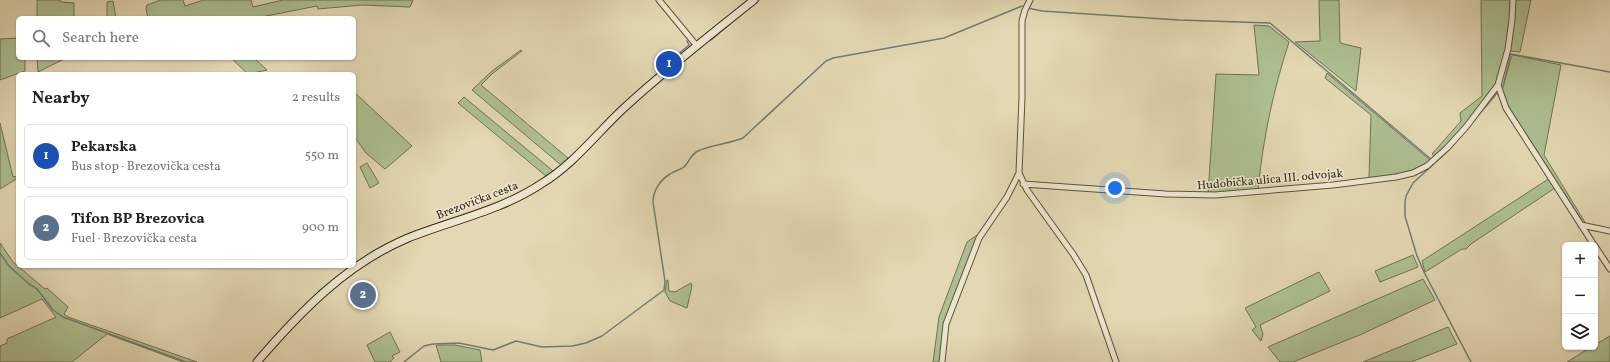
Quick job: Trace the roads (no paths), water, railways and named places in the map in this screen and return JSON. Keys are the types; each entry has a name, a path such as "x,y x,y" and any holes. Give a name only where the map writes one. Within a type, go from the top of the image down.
{"main road":[{"name":"Brezovička cesta","path":"257,362 294,320 315,300 337,281 368,260 408,239 474,216 513,200 531,191 557,174 623,109 754,0"}],"street":[{"path":"659,0 697,46"},
{"path":"1030,0 1023,14 1021,30 1022,97 1019,173 1023,184 1074,254 1083,270 1116,362"},
{"path":"1513,0 1508,49 1498,85 1506,108 1592,242"},
{"name":"Hudobička ulica III. odvojak","path":"1023,184 1166,194 1215,195 1334,185 1406,176 1423,168 1447,148 1498,85"},
{"path":"942,362 946,324 979,238 1007,197 1019,173"},
{"path":"1581,225 1610,231"},
{"path":"1598,252 1610,269"}],"waterway":[{"path":"756,3 759,0"},
{"path":"404,362 424,346 433,344 459,343 493,350 516,341 542,347 572,346 586,343 602,336 664,290 665,281 653,198 663,179 684,167 696,152 708,147 743,138 826,61 833,58 944,38 1022,6"},
{"path":"1028,8 1042,11 1179,20 1270,23 1432,160"},
{"path":"711,40 743,13"},
{"path":"661,71 671,60 689,45 687,41"},
{"path":"1503,86 1511,54 1610,72"},
{"path":"618,109 649,81"},
{"path":"1471,362 1417,256 1405,216 1405,202 1406,196 1413,183 1448,151 1498,92"},
{"path":"0,253 9,266 29,284 37,289 53,310 63,317 186,362"},
{"path":"327,285 335,279"},
{"path":"319,291 324,288"}],"place":[{"name":"Pekarska","path":"669,64"},
{"name":"Tifon BP Brezovica","path":"363,295"}]}
